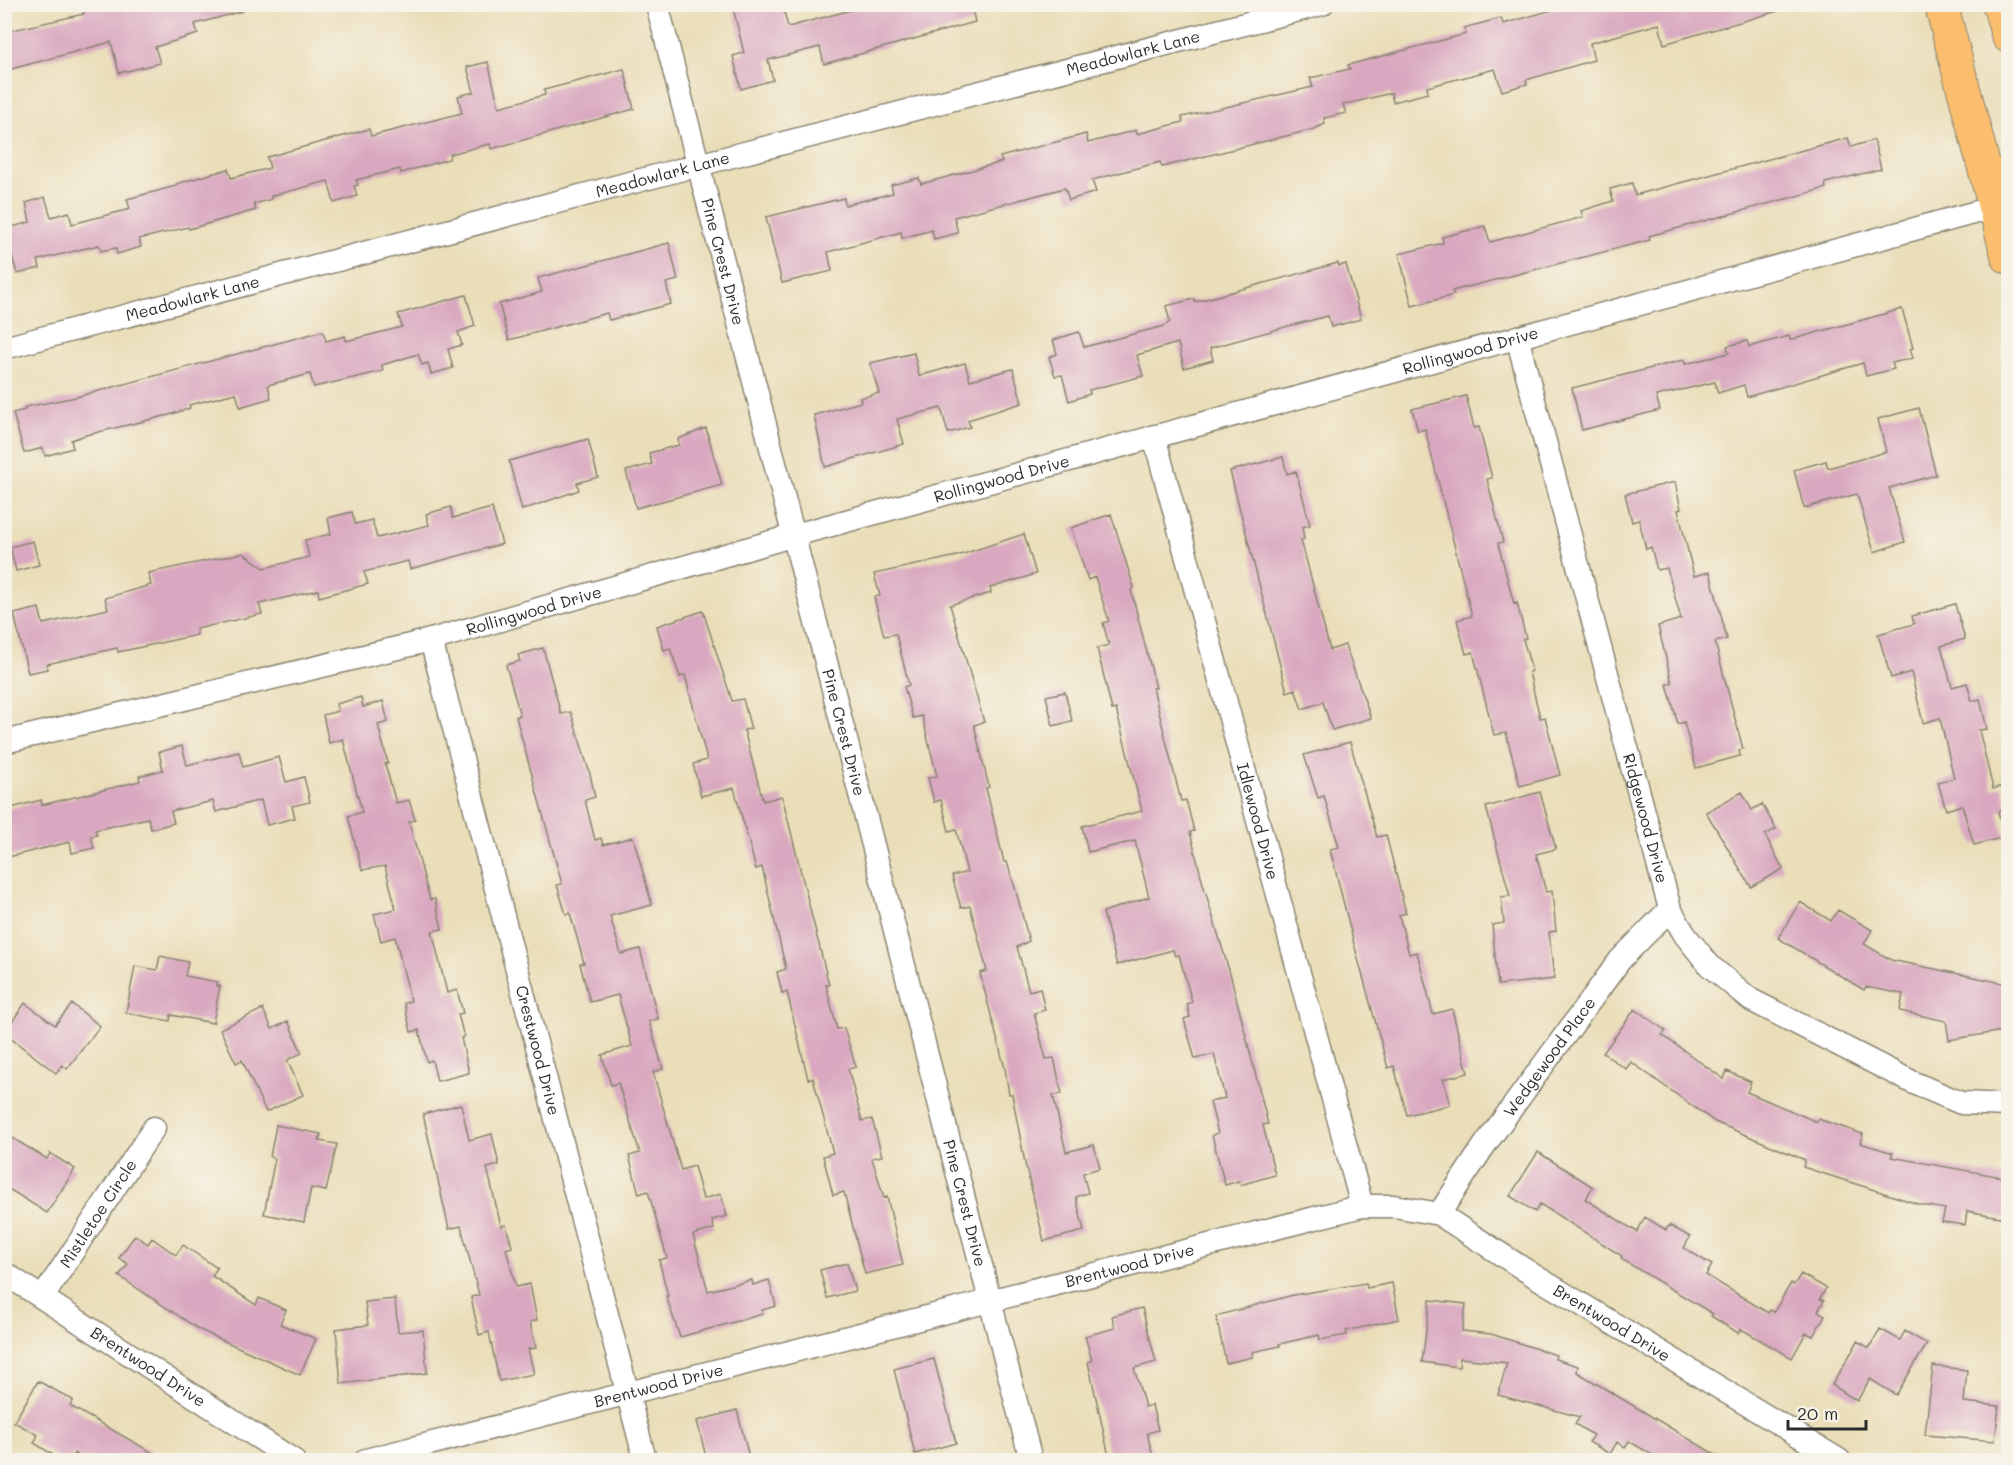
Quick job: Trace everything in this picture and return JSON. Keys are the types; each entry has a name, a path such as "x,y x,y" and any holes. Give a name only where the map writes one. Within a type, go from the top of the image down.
{"highway":[{"path":"1941,4 2008,257"},
{"path":"1999,4 2008,36"}],"street":[{"name":"Pine Crest Drive","path":"657,4 1031,1461"},
{"name":"Meadowlark Lane","path":"4,348 698,165 1322,4"},
{"name":"Rollingwood Drive","path":"4,742 431,640 1154,436 1995,207"},
{"name":"Ridgewood Drive","path":"1517,337 1670,909 1685,935 1710,966 1751,1000 1914,1083 1952,1099 1962,1103 2008,1105"},
{"name":"Idlewood Drive","path":"1154,436 1362,1206"},
{"name":"Crestwood Drive","path":"431,640 645,1461"},
{"name":"Wedgewood Place","path":"1439,1214 1484,1146 1620,960 1670,909"},
{"name":"Mistletoe Circle","path":"43,1298 154,1128"},
{"name":"Brentwood Drive","path":"366,1461 1362,1206 1394,1206 1439,1214 1533,1275 1839,1461"},
{"name":"Brentwood Drive","path":"4,1273 293,1461"}],"building":[{"path":"81,4 243,4 243,11 195,24 198,34 155,47 160,63 119,73 111,42 4,71 4,32 84,14"},
{"path":"732,4 782,4 788,27 873,4 971,4 975,22 824,64 820,47 768,60 773,80 741,89 733,56 744,53"},
{"path":"1573,4 1777,4 1778,11 1664,44 1659,24 1590,43 1594,60 1526,80 1527,84 1502,91 1495,69 1427,87 1428,93 1393,102 1391,93 1343,105 1346,113 1324,118 1325,124 1314,129 1162,167 1160,162 1092,180 1096,192 1069,200 1065,188 954,217 958,233 934,239 932,230 902,238 901,232 828,252 832,271 782,283 766,217 844,198 845,205 893,193 891,185 919,178 921,184 1002,162 1000,157 1086,134 1088,143 1136,130 1137,134 1183,122 1182,117 1313,87 1310,78 1350,69 1348,65 1466,34 1464,28 1501,18 1503,24"},
{"path":"488,62 499,107 545,95 544,90 624,69 634,109 491,149 490,144 450,154 449,159 401,173 400,169 356,180 358,185 354,186 357,196 334,203 328,181 271,196 272,199 254,204 256,210 189,229 188,227 139,239 141,247 117,254 116,248 101,251 99,245 38,260 40,268 17,274 5,229 30,222 26,203 45,197 51,217 69,212 72,224 130,209 127,199 228,169 231,178 270,168 267,157 369,129 371,136 462,113 458,96 474,92 467,67"},
{"path":"1848,138 1851,147 1874,140 1881,169 1825,183 1826,188 1649,236 1650,240 1452,291 1454,295 1412,306 1399,254 1443,243 1442,237 1485,226 1490,242 1583,217 1581,211 1613,201 1610,189 1632,183 1635,195"},
{"path":"669,243 678,280 666,283 671,304 609,320 607,313 509,340 499,304 542,292 538,278"},
{"path":"1338,263 1339,266 1346,264 1361,319 1331,327 1328,316 1285,327 1210,348 1213,360 1184,368 1178,343 1137,355 1143,376 1089,390 1090,394 1069,401 1062,375 1055,376 1049,357 1057,354 1053,340 1079,332 1084,347 1164,326 1170,322 1166,306 1194,299 1195,302"},
{"path":"466,295 475,326 458,332 462,345 448,349 453,368 431,374 428,363 422,365 418,354 382,365 383,371 314,387 310,374 268,385 271,398 240,407 236,393 189,405 190,408 169,415 86,435 71,440 73,448 45,456 43,448 24,453 13,413 25,410 25,407 76,397 323,331 326,341 345,336 346,341 402,327 398,314"},
{"path":"1902,309 1913,348 1910,349 1913,358 1892,363 1894,369 1866,376 1863,363 1747,397 1744,385 1718,393 1715,382 1656,396 1660,410 1582,430 1572,388 1684,360 1685,364 1729,353 1727,346 1747,341 1749,347 1789,336 1790,340"},
{"path":"914,353 919,376 965,363 970,380 1013,369 1022,403 968,420 970,427 948,433 941,408 897,419 904,444 825,467 814,415 861,402 860,398 879,393 870,363"},
{"path":"1466,396 1474,428 1479,427 1492,478 1487,479 1503,542 1498,543 1514,604 1517,603 1526,638 1523,639 1532,671 1529,672 1540,718 1545,717 1560,775 1520,786 1506,733 1494,735 1473,652 1466,654 1457,620 1472,616 1425,429 1418,431 1412,409"},
{"path":"1919,408 1936,475 1889,488 1905,542 1874,552 1857,494 1804,508 1794,470 1826,461 1828,468 1886,452 1878,419"},
{"path":"706,428 722,485 636,508 626,471 652,464 649,453 679,445 678,439"},
{"path":"588,439 598,477 577,483 579,490 522,510 509,461"},
{"path":"1283,457 1287,474 1296,471 1310,525 1302,527 1304,539 1301,540 1330,650 1345,645 1371,718 1332,730 1323,702 1302,709 1295,689 1287,692 1230,471"},
{"path":"1675,482 1681,509 1678,510 1694,576 1710,572 1727,639 1715,642 1743,749 1739,750 1740,756 1696,768 1684,722 1678,724 1667,684 1672,683 1658,626 1681,619 1667,568 1657,570 1651,547 1646,549 1639,520 1632,522 1625,494"},
{"path":"451,507 453,518 492,508 502,544 410,569 408,561 364,572 368,584 319,597 318,590 259,604 262,614 196,629 197,635 118,652 117,648 47,664 48,669 28,673 14,614 39,608 43,624 108,609 105,598 151,585 148,573 243,553 264,568 309,557 305,540 331,534 328,518 352,512 355,524 372,520 377,538 429,525 426,514"},
{"path":"1111,514 1134,588 1131,590 1181,801 1186,800 1194,831 1190,832 1203,884 1231,977 1268,1124 1263,1125 1275,1175 1240,1185 1239,1181 1225,1185 1212,1135 1218,1133 1210,1102 1225,1098 1214,1054 1195,1059 1184,1019 1190,1017 1187,1004 1192,1002 1179,955 1175,956 1173,950 1117,965 1103,912 1149,897 1135,841 1088,852 1082,826 1142,811 1116,709 1112,710 1097,648 1109,645 1103,623 1109,621 1095,577 1088,580 1071,528"},
{"path":"1024,534 1036,574 990,588 991,593 950,605 984,722 974,725 989,787 986,788 1004,862 1007,862 1029,941 1017,947 1029,991 1040,988 1045,1010 1034,1013 1046,1059 1054,1058 1062,1094 1053,1095 1066,1152 1094,1145 1100,1168 1083,1173 1088,1193 1076,1197 1084,1231 1044,1241 1025,1163 1012,1094 1009,1094 1005,1069 980,973 987,971 970,906 961,908 952,876 967,872 956,829 949,831 941,800 934,802 928,778 937,776 922,716 913,718 904,687 909,685 896,634 884,636 874,597 880,596 874,574 957,556"},
{"path":"33,541 39,565 16,571 10,547"},
{"path":"1955,604 1965,639 1941,646 1952,687 1967,683 1972,701 1980,699 1987,729 1979,730 1993,789 2002,786 2008,808 1998,812 2005,837 1974,845 1962,805 1946,810 1938,782 1954,778 1940,718 1923,723 1911,672 1891,678 1878,634 1914,624 1912,616"},
{"path":"703,611 732,701 743,699 751,729 744,730 763,801 782,796 829,985 826,985 837,1029 844,1028 856,1067 848,1069 862,1121 872,1119 882,1156 872,1158 884,1198 887,1197 903,1265 865,1274 844,1192 833,1195 823,1156 833,1153 813,1078 808,1079 787,992 782,993 777,972 786,969 762,867 756,869 734,788 701,796 693,764 707,760 685,675 680,677 670,648 664,650 657,626"},
{"path":"543,648 561,714 571,712 590,774 595,797 585,800 595,840 601,838 603,845 633,837 652,905 610,916 621,954 640,949 658,1019 649,1021 663,1069 653,1072 681,1170 694,1166 703,1199 721,1194 727,1216 712,1220 714,1229 693,1235 708,1291 752,1280 753,1285 769,1280 776,1306 762,1310 763,1314 680,1337 666,1296 668,1296 659,1260 667,1258 648,1191 639,1194 629,1156 640,1153 618,1083 611,1085 602,1055 632,1046 618,995 590,1002 580,964 584,963 570,913 566,914 557,885 562,884 516,717 520,715 506,665 520,661 518,655"},
{"path":"1065,692 1072,721 1053,726 1046,696"},
{"path":"361,697 363,707 383,701 388,722 378,725 388,763 385,764 396,803 409,800 415,820 409,822 430,900 435,899 442,929 432,931 447,993 457,990 463,1013 458,1014 469,1073 437,1081 432,1060 427,1062 419,1030 411,1032 404,1003 411,1001 395,937 381,941 374,914 396,909 385,866 362,870 348,816 362,812 343,739 329,743 323,715 338,711 336,704"},
{"path":"1350,742 1377,837 1386,835 1406,913 1399,915 1409,954 1417,952 1433,1014 1452,1009 1468,1073 1443,1079 1450,1105 1407,1115 1394,1066 1388,1068 1354,944 1330,849 1339,847 1324,796 1318,798 1304,755"},
{"path":"182,746 187,765 239,752 243,767 279,757 286,782 304,777 310,802 292,806 295,818 267,825 261,800 216,812 213,801 171,811 174,823 151,829 148,818 95,830 97,835 91,836 94,848 72,853 70,842 4,858 4,810 41,800 42,805 140,781 139,776 163,770 159,752"},
{"path":"1540,792 1556,849 1536,854 1546,892 1552,891 1556,931 1549,932 1554,979 1498,985 1492,925 1504,923 1501,897 1510,896 1486,807"},
{"path":"1742,792 1752,810 1762,804 1776,829 1765,835 1783,869 1751,887 1706,812"},
{"path":"1800,902 1831,921 1838,910 1872,930 1864,944 1891,960 2008,984 2008,1030 1949,1040 1946,1021 1900,1011 1903,994 1866,987 1864,990 1778,938"},
{"path":"160,956 188,962 185,976 218,982 217,986 220,986 213,1023 171,1015 170,1021 126,1013 135,966 157,970"},
{"path":"25,1003 55,1025 72,1004 100,1026 67,1069 62,1065 56,1073 4,1033"},
{"path":"263,1009 272,1029 288,1021 302,1053 287,1060 303,1095 266,1112 242,1060 236,1063 220,1029"},
{"path":"1635,1009 1666,1031 1662,1035 1724,1079 1727,1071 1751,1082 1747,1092 1817,1122 1818,1119 1863,1134 1860,1143 1893,1153 1891,1157 2008,1178 2006,1218 1967,1211 1965,1225 1942,1222 1945,1209 1918,1204 1803,1167 1805,1160 1715,1122 1631,1062 1626,1069 1603,1053"},
{"path":"461,1104 469,1140 492,1134 499,1165 487,1168 501,1226 506,1225 512,1247 506,1249 516,1287 530,1284 537,1320 530,1322 536,1348 528,1349 534,1374 499,1381 489,1332 479,1335 471,1297 479,1295 461,1226 449,1229 423,1114"},
{"path":"276,1125 321,1134 319,1141 337,1144 326,1191 311,1188 304,1222 264,1214 275,1158 270,1157"},
{"path":"4,1133 47,1159 50,1153 75,1169 47,1213 4,1186"},
{"path":"1538,1152 1593,1187 1585,1199 1637,1232 1645,1217 1666,1230 1669,1225 1690,1237 1684,1248 1712,1265 1706,1275 1768,1313 1770,1310 1774,1312 1791,1283 1794,1285 1801,1274 1826,1288 1820,1299 1824,1301 1818,1311 1825,1315 1813,1336 1806,1333 1792,1358 1741,1329 1738,1333 1711,1316 1713,1314 1621,1259 1622,1256 1540,1204 1535,1212 1510,1196"},
{"path":"135,1235 148,1244 152,1238 176,1255 183,1245 217,1268 212,1276 256,1305 259,1298 286,1310 280,1324 316,1339 300,1375 200,1330 119,1276 128,1264 119,1258"},
{"path":"847,1263 855,1291 827,1298 820,1270"},
{"path":"1366,1283 1367,1288 1392,1283 1399,1319 1346,1331 1347,1335 1320,1340 1319,1335 1279,1344 1280,1346 1252,1352 1253,1357 1226,1363 1216,1316 1293,1295"},
{"path":"395,1299 398,1332 423,1330 427,1373 341,1384 336,1329 368,1325 365,1302"},
{"path":"1430,1300 1466,1304 1462,1331 1491,1334 1556,1355 1555,1359 1578,1366 1577,1372 1726,1461 1662,1461 1629,1441 1625,1447 1617,1442 1610,1454 1589,1442 1593,1435 1575,1424 1580,1417 1498,1395 1507,1363 1460,1358 1459,1367 1422,1362"},
{"path":"1142,1308 1156,1362 1134,1368 1145,1407 1152,1405 1158,1430 1147,1433 1154,1461 1110,1461 1088,1362 1092,1361 1085,1336 1115,1328 1112,1316"},
{"path":"1880,1329 1900,1340 1905,1331 1927,1344 1896,1395 1870,1379 1857,1401 1832,1385 1858,1341 1869,1348"},
{"path":"934,1359 956,1443 915,1454 894,1369"},
{"path":"1933,1366 1967,1370 1964,1402 1999,1406 1995,1441 1925,1435"},
{"path":"38,1381 73,1400 70,1406 167,1461 87,1461 74,1453 70,1461 63,1461 34,1443 38,1435 14,1422"},
{"path":"737,1410 750,1461 707,1461 697,1421"}]}
